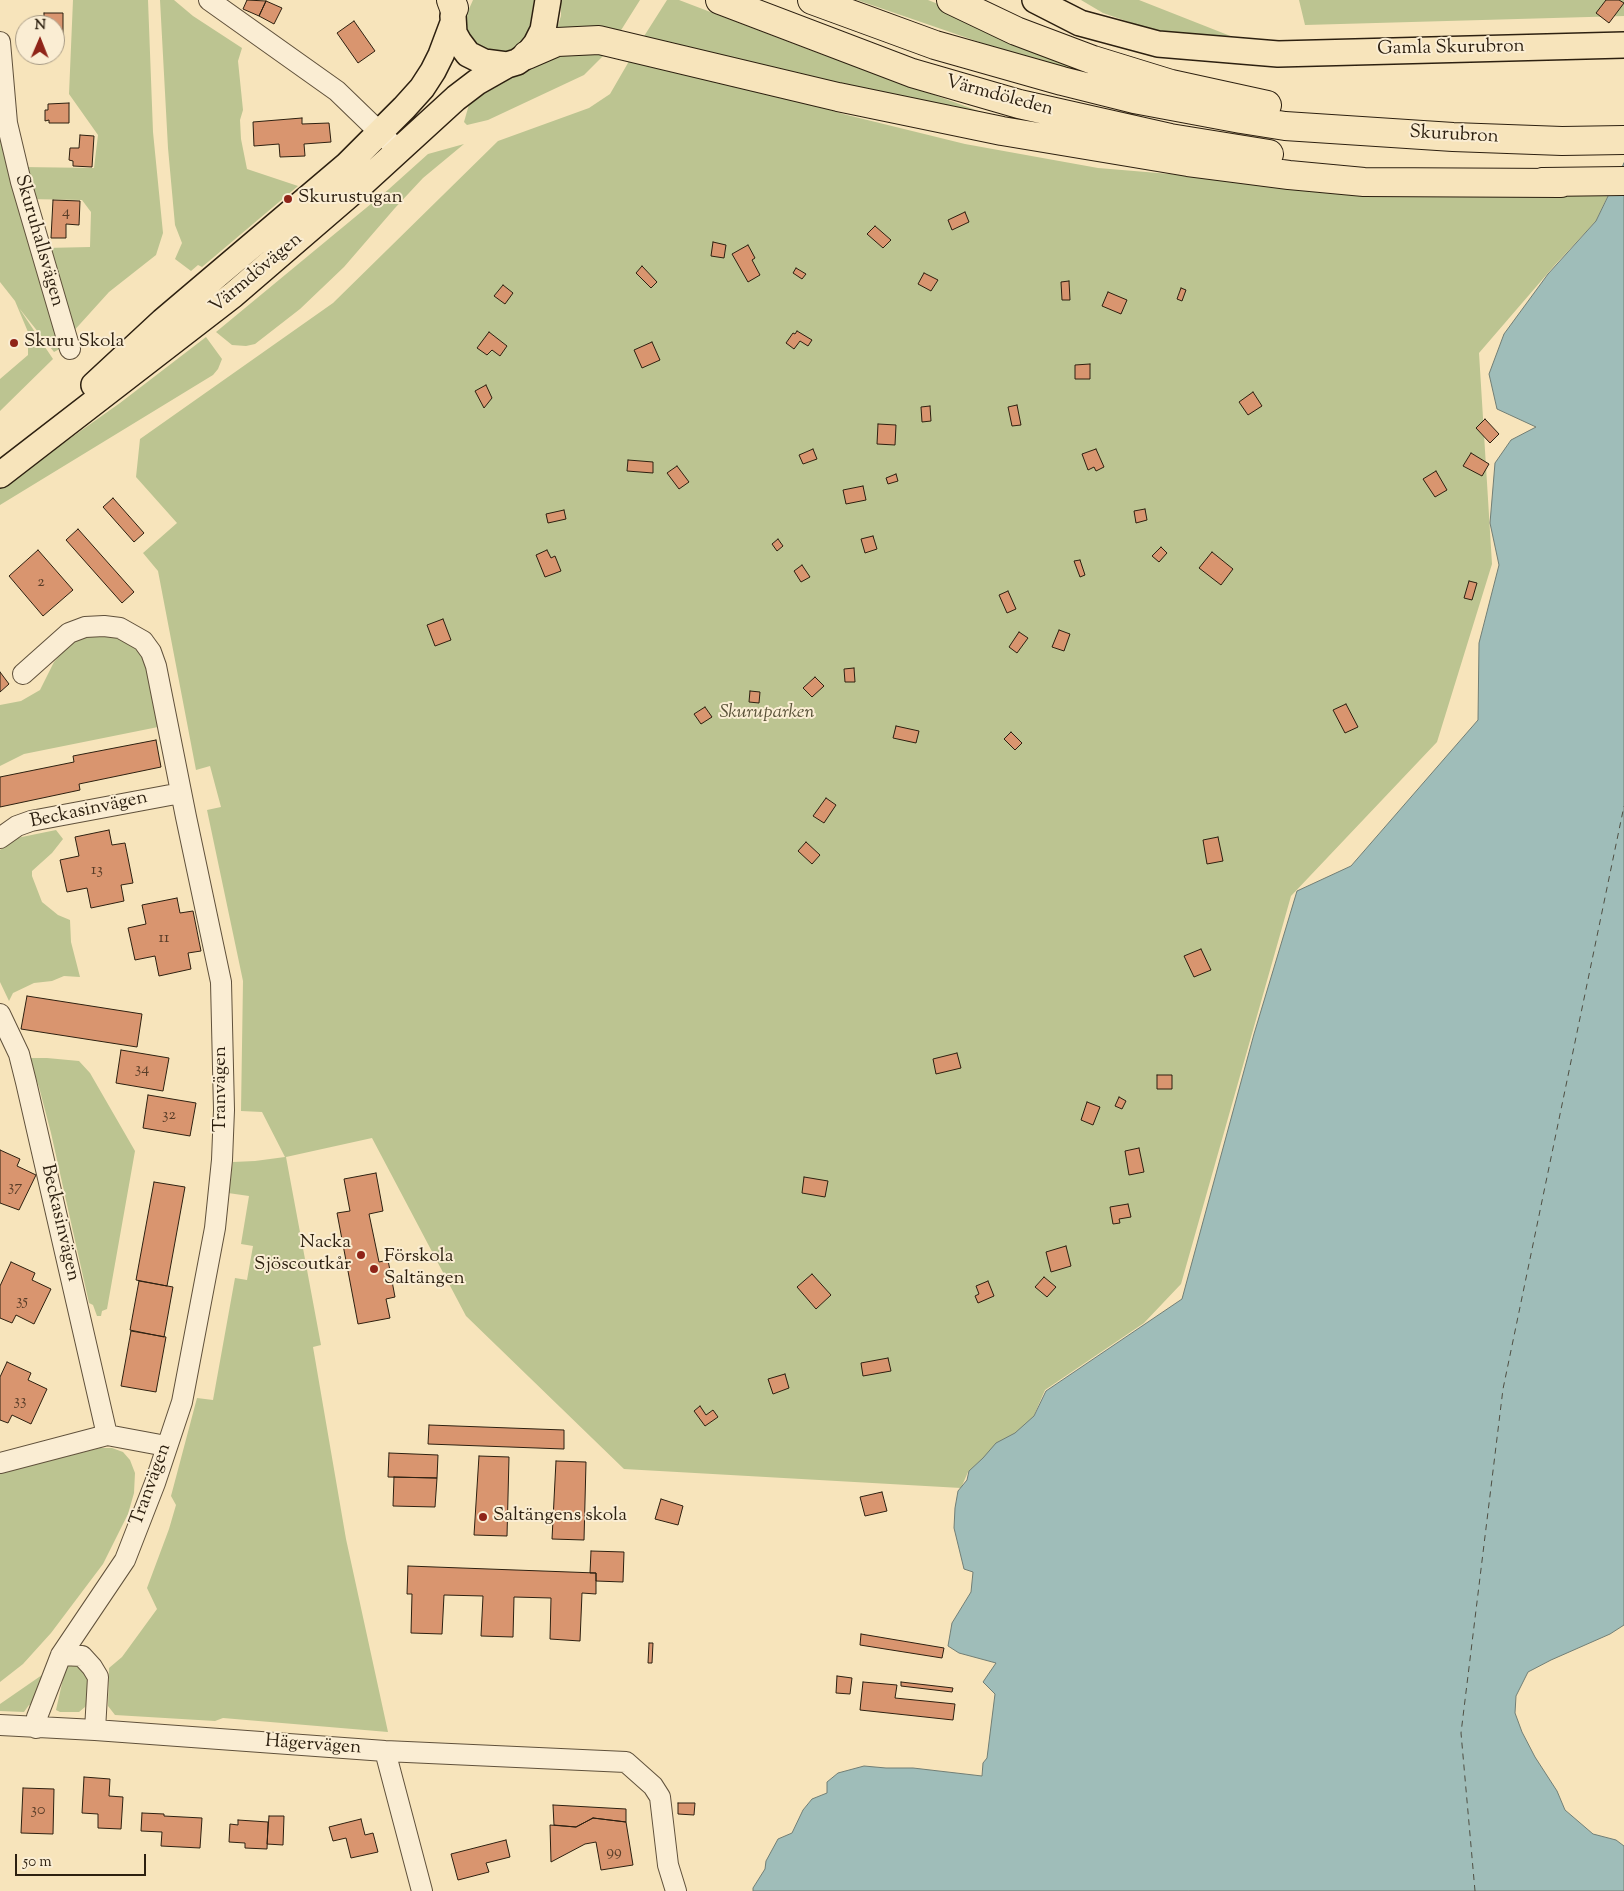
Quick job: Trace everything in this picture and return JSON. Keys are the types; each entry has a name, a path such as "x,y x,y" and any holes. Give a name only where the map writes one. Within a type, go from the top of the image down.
{"highway":[{"name":"Värmdöleden","path":"720,0 912,73 1019,104 1288,166"},
{"name":"Värmdöleden","path":"812,0 935,45 1062,81 1175,108 1284,117"},
{"path":"951,0 1016,31 1093,60 1172,84 1248,102 1284,117"},
{"path":"517,60 556,42 584,40 625,45 702,66 993,130 1188,162 1288,166 1364,182 1562,183 1624,181"},
{"name":"Skurubron","path":"1284,117 1453,137 1562,141 1624,140"}],"main road":[{"path":"454,8 456,38 468,54 484,62 517,60 536,44 543,30 548,0"},
{"name":"Gamla Skurubron","path":"1035,0 1080,23 1158,44 1278,54 1624,45"},
{"name":"Värmdövägen","path":"0,474 163,320 347,165 379,133 422,88 433,71 441,55 454,8"},
{"name":"Värmdövägen","path":"0,474 234,296 363,183 467,88 517,60"}],"street":[{"path":"209,0 337,91 398,150"},
{"name":"Skuruhallsvägen","path":"0,42 7,123 23,191 70,349"},
{"name":"Tranvägen","path":"23,674 68,633 86,627 104,626 120,628 143,641 156,666 221,982 224,1110 222,1160 215,1228 182,1402 155,1483 125,1560 61,1655 37,1717 36,1728"},
{"name":"Beckasinvägen","path":"0,838 17,826 31,821 181,793"},
{"name":"Beckasinvägen","path":"0,1014 19,1054 107,1435"},
{"path":"0,1462 107,1435 166,1446"},
{"path":"61,1655 82,1656 98,1677 95,1730"},
{"name":"Hägervägen","path":"0,1725 385,1751 626,1762 653,1786 660,1797 668,1865 676,1891"},
{"path":"385,1751 422,1891"}],"green space":[{"path":"73,0 148,0 153,132 163,233 156,255 109,292 71,334 45,248 90,247 91,212 82,200 27,199 22,167 94,168 98,135 69,94"},
{"path":"160,0 174,0 193,16 242,48 238,61 243,110 240,120 241,139 247,169 298,186 202,267 198,265 191,271 175,259 182,243 175,225 168,148"},
{"path":"473,0 534,0 529,30 522,42 508,53 496,54 475,45 465,28 465,18"},
{"path":"561,0 640,0 618,35 554,37 561,16"},
{"path":"667,0 679,0 987,114 867,92 641,41"},
{"path":"857,0 928,0 1156,90 1011,53"},
{"path":"1081,0 1139,0 1233,37 1206,42 1164,34 1103,13"},
{"path":"1299,0 1624,0 1624,16 1305,25"},
{"path":"608,51 584,75 488,120 467,125 464,122 470,101 488,85 519,75 557,54"},
{"name":"Skuruparken","path":"632,56 792,98 843,114 965,144 1098,168 1290,184 1610,191 1596,221 1554,266 1479,353 1492,564 1437,742 1291,896 1181,1284 1144,1323 1045,1390 1032,1420 968,1472 961,1488 624,1469 466,1316 372,1138 286,1157 321,1345 313,1347 346,1539 388,1732 223,1718 215,1721 115,1715 108,1706 109,1668 122,1657 157,1609 147,1588 176,1505 171,1496 197,1398 213,1400 235,1278 247,1280 253,1246 241,1244 249,1196 228,1193 233,1162 285,1157 262,1112 241,1111 243,981 207,810 221,807 210,766 196,770 158,571 143,553 177,523 136,477 140,439 333,303 498,141 589,108 610,94"},
{"path":"0,120 16,200 65,346 54,352 19,308 53,359 0,411 0,379 28,355 28,332 15,301 0,282"},
{"path":"464,144 423,178 344,267 300,309 255,344 246,346 232,345 216,332 389,189 428,154"},
{"path":"206,337 222,359 213,375 0,505 0,488 120,403"},
{"path":"100,634 119,638 139,650 149,671 158,727 24,754 0,766 0,705 21,701 40,690 54,662 72,641 85,635"},
{"path":"56,830 63,839 52,853 32,871 32,876 42,902 58,915 70,920 71,942 80,977 64,976 52,981 34,983 13,993 9,1001 0,982 0,850 12,839"},
{"path":"29,1058 79,1061 90,1073 135,1151 107,1309 102,1311 101,1316 97,1316 93,1305 89,1303 51,1133"},
{"path":"100,1448 112,1448 123,1452 130,1460 135,1473 134,1493 128,1514 103,1564 51,1633 23,1664 0,1682 0,1473"},
{"path":"78,1663 88,1676 88,1702 79,1712 60,1712 56,1710 65,1670 68,1665"},
{"path":"42,1675 35,1707 29,1705 24,1712 0,1711 0,1704"}],"water":[{"path":"1624,163 1624,1625 1610,1634 1528,1672 1516,1696 1515,1713 1522,1732 1535,1757 1557,1791 1565,1810 1593,1834 1616,1840 1624,1846 1624,1891 753,1891 778,1839 792,1833 803,1810 812,1799 827,1793 827,1782 838,1773 864,1766 913,1768 982,1776 983,1763 987,1758 995,1694 983,1682 996,1663 959,1653 948,1646 952,1623 971,1592 973,1572 964,1569 954,1528 958,1491 967,1480 969,1471 996,1443 1015,1433 1034,1416 1046,1391 1182,1299 1254,1034 1297,891 1351,866 1478,720 1479,643 1499,565 1490,523 1495,463 1511,440 1536,427 1497,409 1489,374 1504,334 1548,274 1596,221"}],"building":[{"path":"247,0 266,1 259,16 243,9"},
{"path":"1606,0 1619,0 1624,3 1609,23 1596,13"},
{"path":"266,1 282,8 274,24 259,16"},
{"path":"44,13 63,13 63,15 44,15"},
{"path":"354,21 375,51 358,63 337,33"},
{"path":"69,103 69,123 49,123 49,120 45,121 45,110 48,110 48,104"},
{"path":"302,118 302,124 329,123 331,142 304,144 305,156 280,157 279,144 254,146 253,122"},
{"path":"80,135 94,136 92,167 73,166 73,161 69,160 70,148 79,148"},
{"path":"53,200 80,201 79,225 66,224 66,238 51,238"},
{"path":"965,212 969,222 952,230 948,220"},
{"path":"875,226 891,240 883,248 867,234"},
{"path":"713,242 726,245 724,258 711,256"},
{"path":"748,245 755,258 752,260 760,275 748,282 732,254"},
{"path":"642,266 657,282 651,288 636,273"},
{"path":"796,268 806,274 802,279 793,273"},
{"path":"924,273 938,280 931,291 918,284"},
{"path":"1069,281 1070,300 1062,300 1061,282"},
{"path":"503,285 513,293 505,304 494,296"},
{"path":"1181,288 1186,290 1182,301 1177,299"},
{"path":"1108,292 1127,300 1121,314 1102,306"},
{"path":"797,331 812,340 808,346 800,341 794,349 786,343 793,333 795,334"},
{"path":"489,332 507,346 500,356 492,350 487,355 477,348"},
{"path":"652,342 660,360 642,368 634,350"},
{"path":"1090,364 1090,379 1075,379 1075,365"},
{"path":"486,385 492,398 484,408 475,391"},
{"path":"1253,392 1262,406 1248,415 1239,402"},
{"path":"1017,405 1021,425 1012,426 1008,407"},
{"path":"930,406 931,421 922,422 921,407"},
{"path":"1485,419 1499,434 1490,443 1476,428"},
{"path":"878,424 896,425 895,445 877,444"},
{"path":"813,449 817,459 803,464 799,455"},
{"path":"1096,449 1104,467 1096,471 1094,467 1088,470 1082,454"},
{"path":"1471,453 1489,464 1482,476 1463,466"},
{"path":"628,460 653,462 653,473 627,471"},
{"path":"677,466 689,482 679,489 667,473"},
{"path":"1436,471 1447,490 1435,497 1423,479"},
{"path":"896,474 898,481 888,484 886,478"},
{"path":"863,486 866,500 846,504 843,490"},
{"path":"113,498 144,533 134,542 103,507"},
{"path":"1145,509 1147,520 1136,523 1134,511"},
{"path":"564,510 566,519 548,523 546,514"},
{"path":"78,529 134,592 122,603 66,540"},
{"path":"873,536 877,549 865,553 861,539"},
{"path":"778,539 783,546 777,551 772,544"},
{"path":"1161,547 1167,553 1159,562 1152,556"},
{"path":"38,550 73,590 43,616 9,576"},
{"path":"547,550 551,558 555,556 561,571 545,577 536,555"},
{"path":"1212,552 1233,569 1221,585 1199,568"},
{"path":"1080,560 1085,575 1080,577 1074,561"},
{"path":"802,565 810,577 801,582 794,571"},
{"path":"1469,581 1477,583 1472,600 1464,598"},
{"path":"1008,591 1016,609 1007,613 999,595"},
{"path":"443,619 451,640 435,646 427,625"},
{"path":"1059,630 1070,634 1064,651 1052,647"},
{"path":"1019,632 1028,638 1017,653 1009,647"},
{"path":"854,668 855,682 845,682 844,669"},
{"path":"0,672 9,684 0,692"},
{"path":"815,677 824,686 812,697 803,688"},
{"path":"750,691 760,692 759,703 749,702"},
{"path":"1346,704 1358,727 1345,733 1333,710"},
{"path":"705,707 712,717 701,724 694,714"},
{"path":"896,726 919,731 916,743 893,738"},
{"path":"1011,732 1022,743 1015,750 1004,739"},
{"path":"156,740 161,767 79,784 80,790 0,807 0,777 74,762 73,756"},
{"path":"826,798 836,805 824,823 813,816"},
{"path":"109,830 112,845 125,843 133,883 121,885 124,901 91,908 87,888 67,892 60,860 79,856 75,837"},
{"path":"1218,837 1223,861 1207,864 1203,840"},
{"path":"806,842 820,855 812,864 798,851"},
{"path":"177,898 180,913 193,911 201,951 188,953 191,969 159,976 155,956 135,960 128,928 146,924 142,905"},
{"path":"1201,949 1211,970 1194,977 1184,956"},
{"path":"27,996 142,1014 137,1047 21,1029"},
{"path":"121,1050 169,1058 163,1091 116,1083"},
{"path":"957,1053 961,1068 936,1074 933,1059"},
{"path":"1157,1075 1172,1075 1172,1089 1157,1089"},
{"path":"148,1095 196,1103 190,1136 143,1128"},
{"path":"1119,1097 1126,1101 1122,1109 1115,1106"},
{"path":"1087,1102 1100,1107 1093,1125 1081,1120"},
{"path":"1139,1148 1144,1172 1129,1175 1125,1151"},
{"path":"0,1150 20,1159 17,1166 36,1175 19,1210 0,1203"},
{"name":"Nacka Sjöscoutkår","path":"376,1173 383,1211 369,1214 379,1262 388,1260 395,1297 386,1299 390,1318 358,1324 337,1213 350,1211 344,1179"},
{"path":"804,1177 828,1181 825,1197 802,1193"},
{"path":"154,1182 185,1187 167,1286 136,1280"},
{"path":"1128,1204 1131,1217 1119,1219 1120,1223 1113,1224 1110,1207"},
{"path":"1066,1246 1071,1266 1051,1272 1046,1252"},
{"path":"11,1262 35,1273 32,1280 51,1289 34,1324 16,1315 12,1323 0,1318 0,1286"},
{"path":"812,1274 831,1295 816,1309 797,1287"},
{"path":"1044,1277 1056,1287 1047,1297 1035,1287"},
{"path":"139,1281 173,1287 164,1337 130,1330"},
{"path":"988,1281 994,1296 978,1303 975,1296 979,1294 976,1286"},
{"path":"131,1331 166,1337 156,1392 121,1386"},
{"path":"888,1358 891,1371 863,1376 861,1363"},
{"path":"7,1362 31,1373 28,1380 47,1389 31,1424 12,1415 8,1423 0,1420 0,1377"},
{"path":"785,1374 789,1388 773,1394 768,1379"},
{"path":"700,1406 706,1415 713,1410 718,1417 705,1426 694,1411"},
{"path":"429,1425 564,1430 564,1449 428,1444"},
{"path":"389,1453 438,1455 437,1478 388,1477"},
{"path":"479,1456 509,1457 507,1536 474,1535"},
{"path":"556,1461 586,1462 584,1540 552,1539"},
{"path":"394,1477 437,1478 435,1507 393,1506"},
{"path":"882,1492 887,1511 865,1516 860,1497"},
{"path":"661,1499 683,1506 678,1525 655,1519"},
{"path":"591,1551 624,1552 623,1582 596,1581 596,1573 590,1573"},
{"path":"408,1566 596,1573 596,1594 582,1593 580,1641 550,1639 551,1598 514,1597 513,1637 481,1636 483,1596 444,1595 442,1634 411,1633 412,1594 407,1594"},
{"path":"861,1634 944,1648 942,1658 860,1645"},
{"path":"649,1643 653,1643 652,1663 648,1663"},
{"path":"837,1676 852,1678 850,1694 836,1693"},
{"path":"863,1682 897,1685 895,1698 955,1704 953,1720 860,1710"},
{"path":"901,1682 953,1688 952,1692 901,1686"},
{"path":"84,1777 110,1779 109,1796 123,1797 121,1829 98,1828 98,1814 82,1813"},
{"path":"23,1788 54,1789 53,1834 21,1833"},
{"path":"678,1803 695,1803 694,1815 678,1814"},
{"path":"553,1805 626,1809 626,1822 593,1818 576,1827 554,1825"},
{"path":"142,1813 202,1818 200,1848 161,1846 162,1832 141,1831"},
{"path":"269,1816 284,1816 283,1845 267,1844"},
{"path":"593,1818 626,1822 633,1865 601,1870 596,1842 585,1844 551,1862 550,1825 576,1827"},
{"path":"361,1819 365,1835 373,1833 378,1852 351,1858 346,1838 333,1841 329,1827"},
{"path":"238,1820 268,1822 267,1849 245,1848 245,1843 229,1842 230,1824 238,1825"},
{"path":"506,1840 510,1857 486,1863 489,1872 458,1880 451,1854"}],"ferry route":[{"path":"1475,1891 1461,1733 1503,1389 1624,806"}],"place":[{"name":"Skurustugan","path":"288,199"},
{"name":"Skuru Skola","path":"14,343"},
{"name":"Nacka Sjöscoutkår","path":"361,1255"},
{"name":"Förskola Saltängen","path":"374,1269"},
{"name":"Saltängens skola","path":"483,1517"}]}
